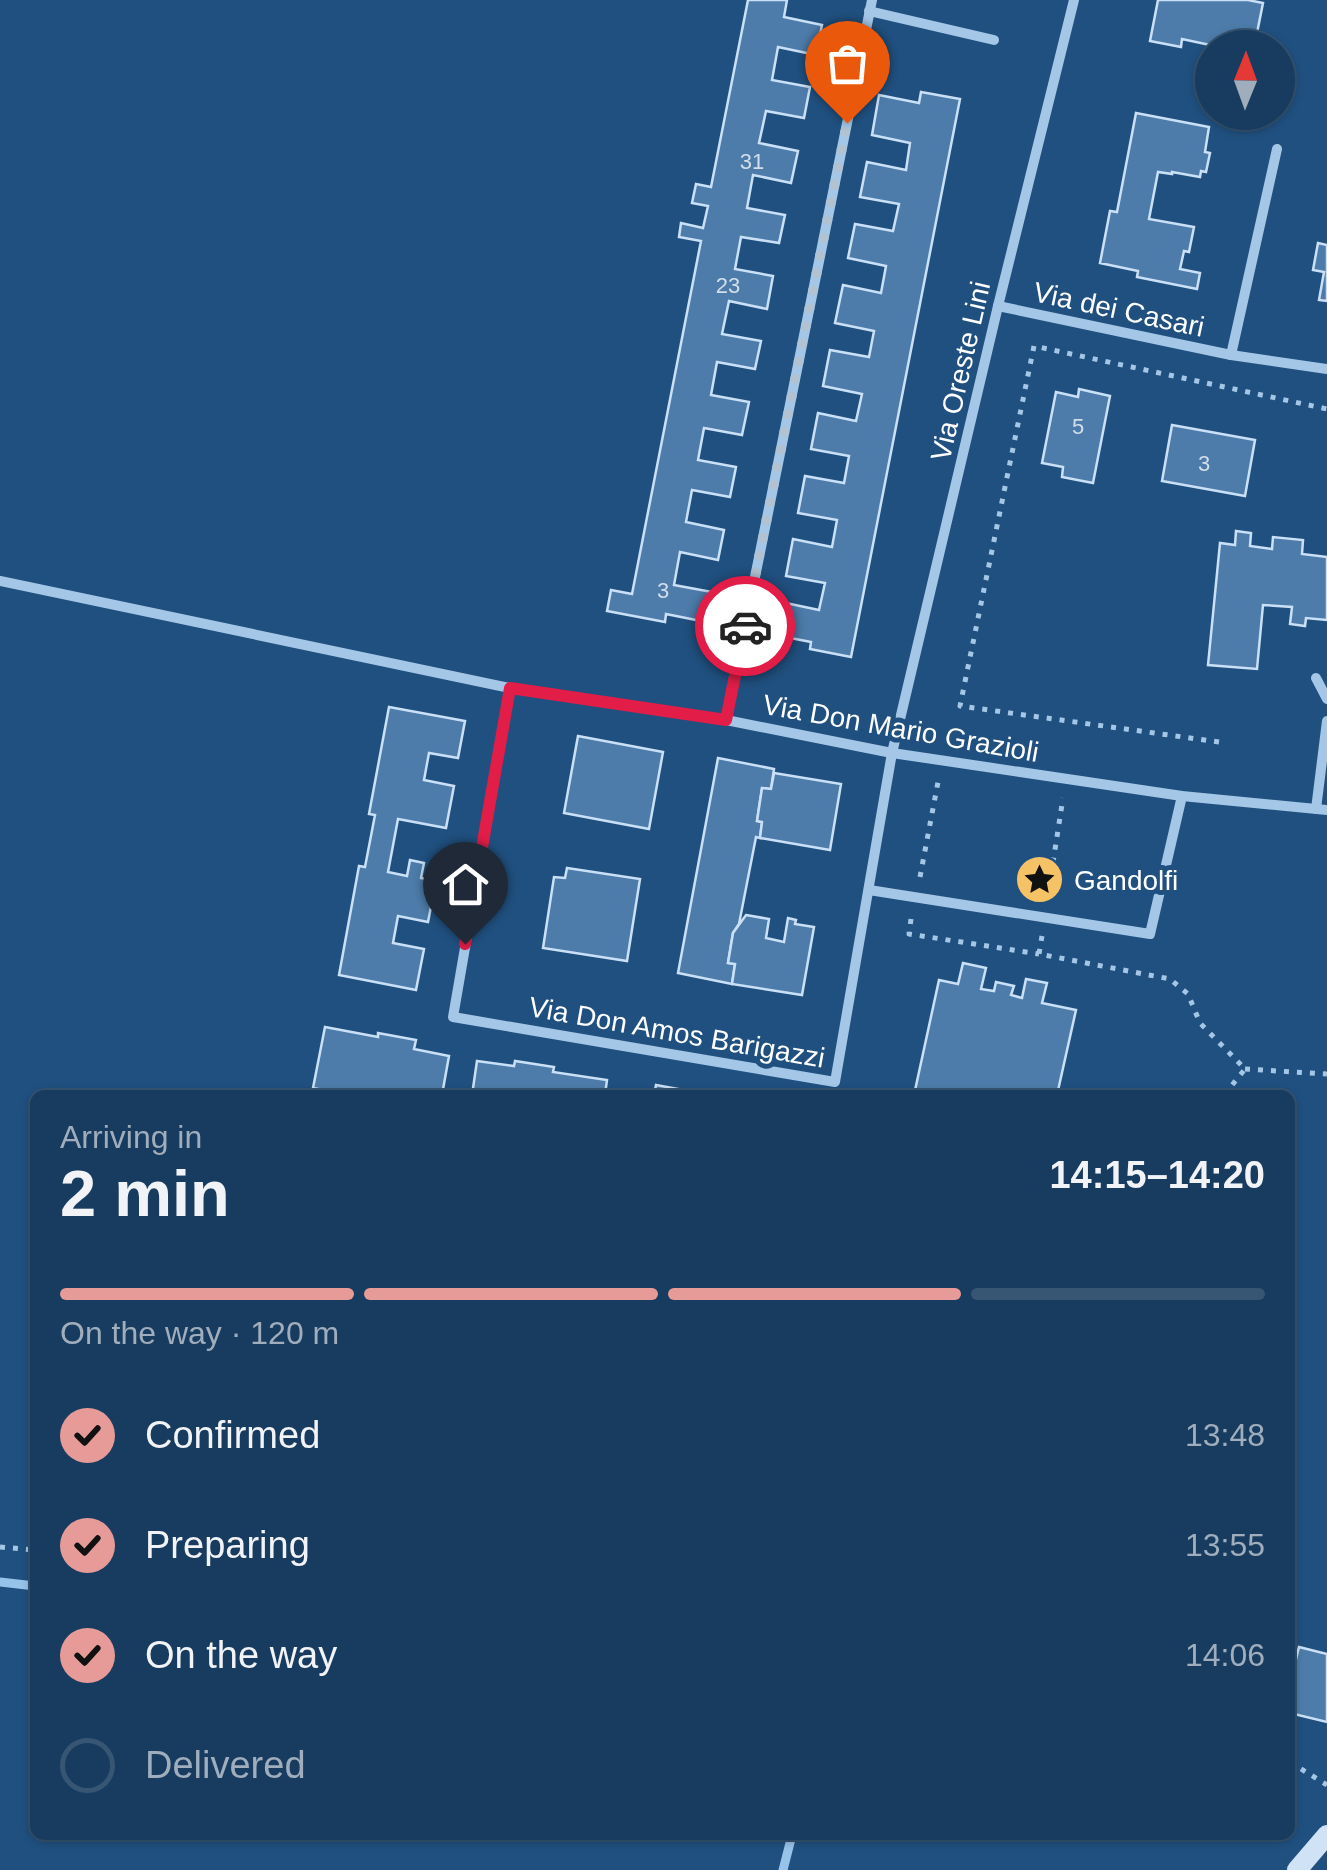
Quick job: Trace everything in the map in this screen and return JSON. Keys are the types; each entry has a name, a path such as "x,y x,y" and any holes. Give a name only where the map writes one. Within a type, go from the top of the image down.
{"street":[{"name":"Via Oreste Lini","path":"892,753 1074,0"},
{"path":"726,720 871,6 994,40"},
{"name":"Via dei Casari","path":"1231,355 1277,149"},
{"name":"Via dei Casari","path":"998,306 1231,355 1327,370"},
{"name":"Via Don Mario Grazioli","path":"0,581 510,688 726,720 892,753 1182,796 1322,809"},
{"path":"1316,678 1327,699"},
{"name":"Via Don Amos Barigazzi","path":"510,688 453,1017 835,1082 892,753"},
{"path":"1322,809 1327,721"},
{"path":"868,890 1150,934 1182,796"},
{"path":"833,1090 835,1082"},
{"path":"1298,1870 1327,1835"}],"path":[{"path":"1219,742 960,706 1034,346 1327,409"},
{"path":"920,877 941,770"},
{"path":"1039,954 1064,790"},
{"path":"912,919 909,934 1170,979 1188,994 1200,1023 1246,1069 1327,1074"},
{"path":"1228,1090 1246,1069"},
{"path":"0,1546 30,1549"},
{"path":"1295,1765 1327,1785"}],"building":[{"path":"748,0 787,0 784,17 822,25 816,55 778,47 772,80 810,87 804,118 766,111 759,143 798,151 791,183 753,175 747,208 785,215 779,243 741,237 735,269 773,276 767,309 729,301 722,334 761,341 755,369 717,362 711,395 749,402 742,435 704,428 698,460 736,467 730,497 692,490 686,522 724,530 718,560 680,552 674,585 712,592 706,622 666,614 665,622 607,611 611,590 632,594 701,241 679,237 681,223 703,228 708,206 692,203 696,184 711,187"},
{"path":"1158,0 1263,3 1258,30 1195,30 1195,42 1182,39 1181,47 1150,41"},
{"path":"921,92 960,99 851,657 810,649 811,642 775,635 781,602 819,610 825,583 786,576 793,539 832,547 837,520 798,513 805,476 844,483 849,456 811,449 818,413 856,421 862,394 823,386 830,350 869,357 874,331 835,323 843,285 881,293 886,266 848,258 855,224 893,231 899,204 860,197 867,162 906,170 910,143 872,135 879,95 919,103"},
{"path":"1136,113 1195,124 1195,130 1209,130 1206,172 1201,171 1200,177 1158,172 1149,219 1194,227 1189,252 1184,251 1180,269 1200,273 1197,289 1137,277 1138,271 1100,263 1110,211 1117,212"},
{"path":"1318,243 1327,245 1327,301 1319,300 1324,272 1313,270"},
{"path":"1079,389 1110,396 1093,483 1062,477 1063,467 1042,463 1056,392 1078,397"},
{"path":"1172,425 1255,440 1245,496 1162,481"},
{"path":"1236,531 1251,533 1250,546 1272,549 1273,537 1303,540 1302,554 1327,557 1327,620 1306,618 1305,626 1290,624 1292,607 1263,605 1257,669 1208,665 1220,543 1235,545"},
{"path":"389,707 465,721 458,758 429,753 424,780 454,786 446,828 398,819 388,872 407,876 410,860 424,863 421,878 436,881 428,922 398,916 393,943 424,949 416,990 339,975 359,866 365,867 375,815 369,814"},
{"path":"578,736 663,752 649,829 564,813"},
{"path":"718,758 774,769 771,789 762,788 757,821 762,822 760,838 756,837 739,924 733,933 728,963 735,964 732,984 678,973"},
{"path":"774,773 841,784 830,850 760,838 762,822 757,821 762,788 771,789"},
{"path":"567,868 640,879 627,961 543,948 554,877 565,878"},
{"path":"746,915 769,919 766,938 784,942 788,918 796,920 795,924 814,927 802,995 732,984 735,964 728,963 733,933"},
{"path":"963,963 986,968 981,989 994,991 996,982 1014,986 1011,995 1022,998 1026,979 1047,983 1042,1003 1076,1010 1058,1090 915,1090 939,980 958,984"},
{"path":"325,1027 416,1040 414,1049 449,1056 443,1090 313,1088"},
{"path":"477,1061 514,1066 515,1061 554,1067 553,1072 607,1080 606,1090 473,1090"},
{"path":"656,1085 684,1090 655,1090"},
{"path":"1299,1647 1327,1654 1327,1722 1295,1714 1295,1663"}],"waterway":[{"path":"0,1582 30,1585"},
{"path":"783,1870 791,1840"}],"way so far":[{"path":"745,626 847,123"}],"place":[{"name":"Gandolfi","path":"1039,880"}],"route":[{"path":"465,944 510,688 726,720 745,626"}]}
